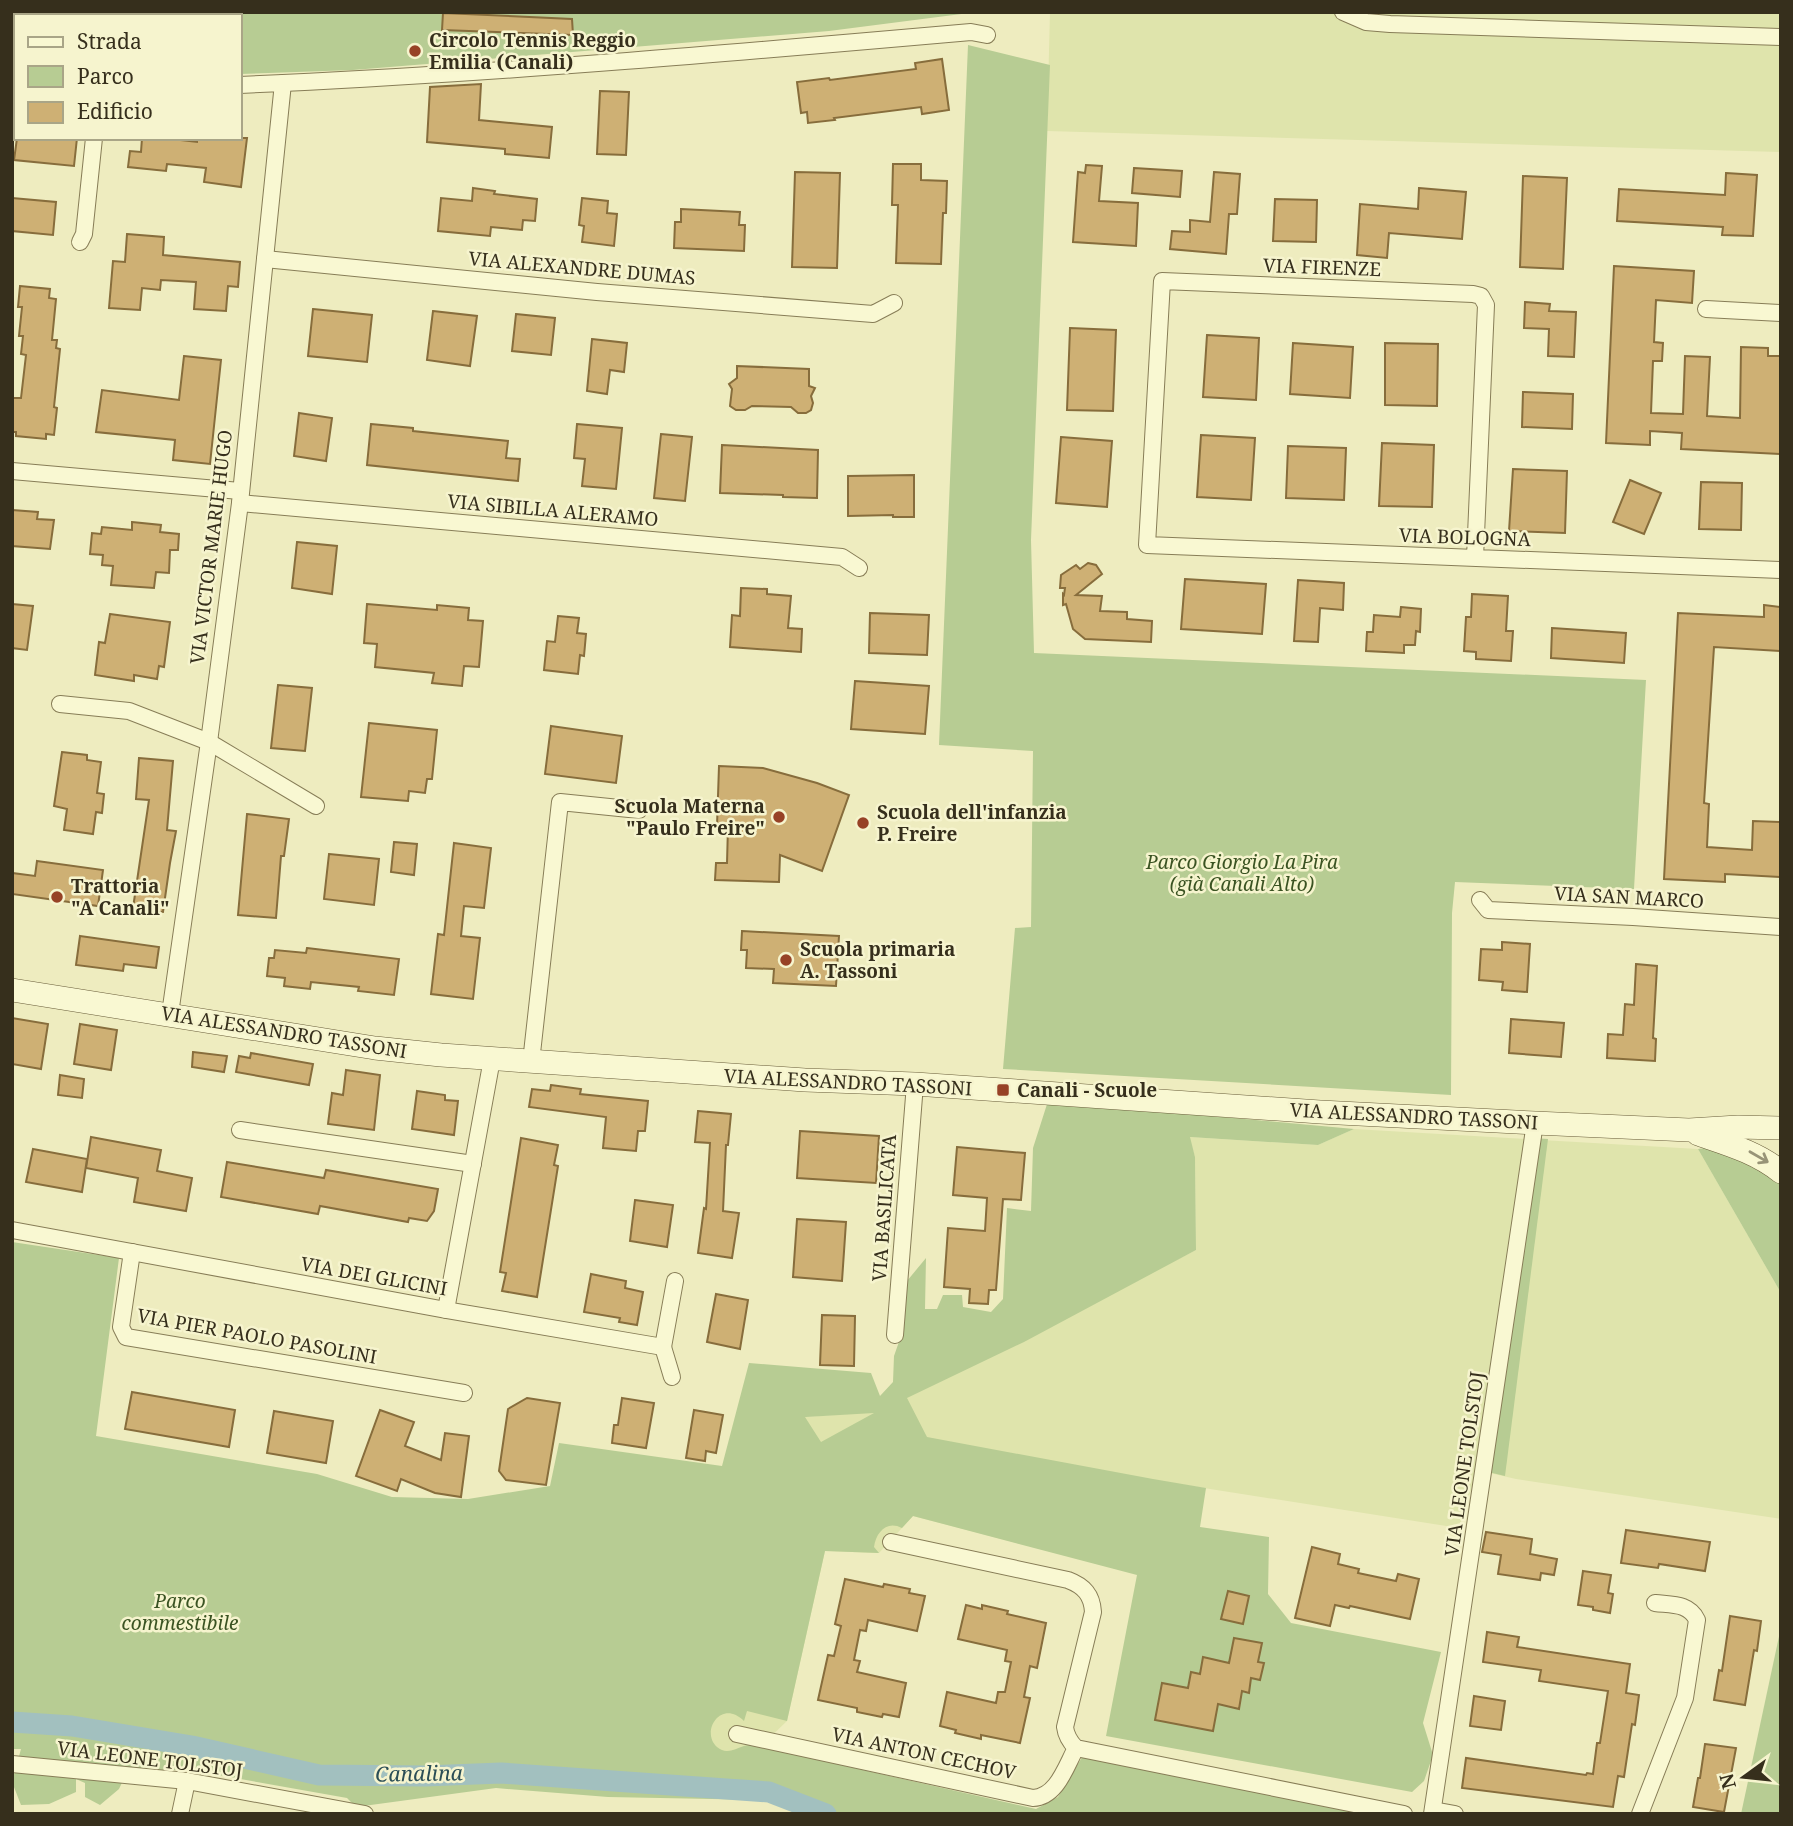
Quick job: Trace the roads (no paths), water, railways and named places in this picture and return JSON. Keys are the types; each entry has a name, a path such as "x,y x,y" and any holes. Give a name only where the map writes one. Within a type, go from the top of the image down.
{"street":[{"path":"1343,12 1366,22 1390,24 1781,37"},
{"path":"242,85 371,79 759,51 971,32 987,35"},
{"name":"VIA VICTOR MARIE HUGO","path":"170,1014 209,742 240,497 283,83"},
{"path":"80,242 84,234 94,140"},
{"name":"VIA ALEXANDRE DUMAS","path":"265,259 597,292 873,314 894,303"},
{"name":"VIA FIRENZE","path":"1147,545 1162,281 1481,296 1486,305 1475,558"},
{"path":"1706,309 1781,313"},
{"name":"VIA SIBILLA ALERAMO","path":"12,471 240,497 842,557 859,568"},
{"name":"VIA BOLOGNA","path":"1147,545 1781,570"},
{"path":"60,704 129,711 209,742 316,806"},
{"path":"531,1062 560,802 639,810"},
{"name":"VIA SAN MARCO","path":"1480,900 1488,910 1781,927"},
{"name":"VIA ALESSANDRO TASSONI","path":"12,990 375,1048 492,1059 1535,1124 1689,1130 1781,1128"},
{"path":"446,1310 492,1059"},
{"name":"VIA BASILICATA","path":"895,1335 915,1084"},
{"name":"VIA LEONE TOLSTOJ","path":"1455,1814 1432,1812 1535,1124"},
{"path":"240,1130 473,1164"},
{"name":"VIA ALESSANDRO TASSONI","path":"1689,1130 1758,1156 1781,1172"},
{"name":"VIA DEI GLICINI","path":"12,1230 663,1347"},
{"name":"VIA PIER PAOLO PASOLINI","path":"132,1252 121,1327 126,1336 464,1393"},
{"path":"672,1377 663,1347 675,1281"},
{"path":"891,1542 1069,1580 1087,1592 1093,1612 1065,1727 1066,1735 1076,1748 1404,1814"},
{"path":"1640,1814 1685,1698 1697,1620 1694,1612 1687,1607 1655,1603"},
{"name":"VIA ANTON CECHOV","path":"737,1734 1033,1798 1044,1796 1054,1789 1076,1748"},
{"name":"VIA LEONE TOLSTOJ","path":"12,1764 187,1781 365,1814"},
{"path":"180,1814 187,1781"}],"waterway":[{"name":"Canalina","path":"12,1722 72,1726 192,1746 319,1775 425,1776 501,1773 769,1792 826,1814"}],"place":[{"name":"Circolo Tennis Reggio Emilia (Canali)","path":"415,51"},
{"name":"Scuola Materna \"Paulo Freire\"","path":"779,817"},
{"name":"Scuola dell'infanzia P. Freire","path":"863,823"},
{"name":"Trattoria \"A Canali\"","path":"57,897"},
{"name":"Scuola primaria A. Tassoni","path":"786,960"},
{"name":"Canali - Scuole","path":"1003,1090"}],"park label":[{"name":"Parco Giorgio La Pira (già Canali Alto)","path":"1242,873"},
{"name":"Parco commestibile","path":"180,1612"}]}
